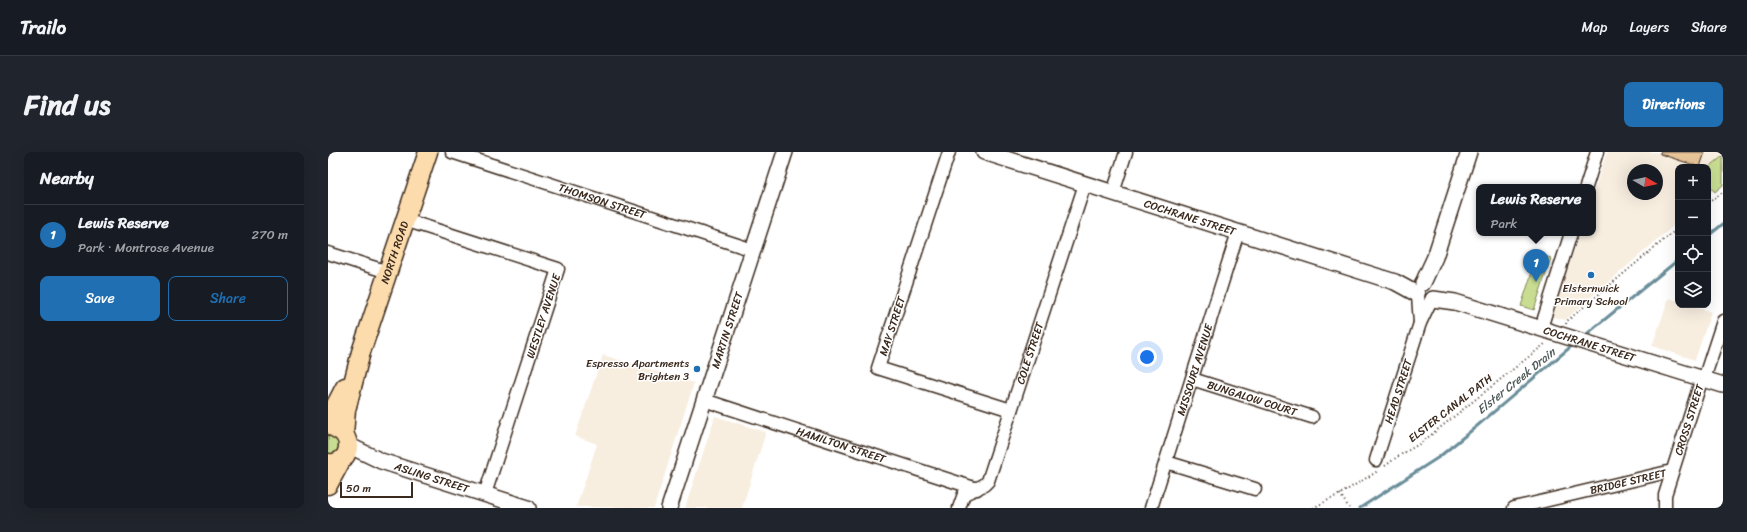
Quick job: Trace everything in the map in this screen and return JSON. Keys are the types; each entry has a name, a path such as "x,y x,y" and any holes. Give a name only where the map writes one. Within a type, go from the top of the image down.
{"main road":[{"name":"NORTH ROAD","path":"328,485 339,448 346,410 361,352 428,152"},
{"name":"NORTH ROAD","path":"328,420 361,352"}],"street":[{"name":"THOMSON STREET","path":"452,152 753,250"},
{"name":"MARTIN STREET","path":"669,508 784,152"},
{"name":"MAY STREET","path":"949,152 878,368 1011,410"},
{"name":"COCHRANE STREET","path":"984,152 1427,291 1455,302 1723,385"},
{"path":"1113,193 1126,152"},
{"name":"HEAD STREET","path":"1376,460 1420,323 1435,257 1469,152"},
{"path":"1587,184 1597,152"},
{"name":"COLE STREET","path":"959,508 964,494 984,485 988,481 1085,184"},
{"name":"WESTLEY AVENUE","path":"405,220 558,269 485,494"},
{"name":"MISSOURI AVENUE","path":"1151,508 1238,232"},
{"path":"1541,328 1570,236"},
{"path":"328,253 388,272"},
{"name":"CROSS STREET","path":"1665,508 1665,495 1672,471 1723,321"},
{"name":"BUNGALOW COURT","path":"1192,379 1312,417"},
{"name":"HAMILTON STREET","path":"704,400 977,488"},
{"name":"ASLING STREET","path":"339,448 528,508"},
{"path":"1166,462 1255,489"},
{"name":"BRIDGE STREET","path":"1514,508 1672,471"}],"path":[{"path":"1711,201 1723,192"},
{"name":"ELSTER CANAL PATH","path":"1313,508 1384,468 1397,456 1421,443 1544,343 1560,334 1567,321 1675,231"},
{"path":"1340,494 1349,508"}],"shaded area":[{"name":"Elsternwick Primary School","path":"1607,152 1723,152 1723,183 1711,193 1711,164 1675,164 1675,225 1565,320 1551,316 1579,236 1596,236 1596,184"},
{"path":"1669,298 1675,300 1675,308 1700,308 1711,312 1695,360 1652,346"},
{"path":"603,355 694,383 654,508 576,507 597,444 575,436"},
{"path":"715,416 766,432 742,508 685,508"}],"green space":[{"path":"1723,156 1723,185 1715,192 1711,187 1711,166"},
{"path":"1538,254 1551,258 1534,310 1521,306"},
{"path":"328,435 339,440 340,451 328,454"}],"building":[{"path":"1660,152 1705,152 1701,164 1691,164 1660,154"}],"waterway":[{"name":"Elster Creek Drain","path":"1711,234 1723,224"},
{"name":"Elster Creek Drain","path":"1583,337 1675,262"},
{"name":"Elster Creek Drain","path":"1360,508 1439,457 1574,344"}],"place":[{"name":"Elsternwick Primary School","path":"1591,275"},
{"name":"Lewis Reserve","path":"1536,282"},
{"name":"Espresso Apartments Brighten 3","path":"697,369"}]}
